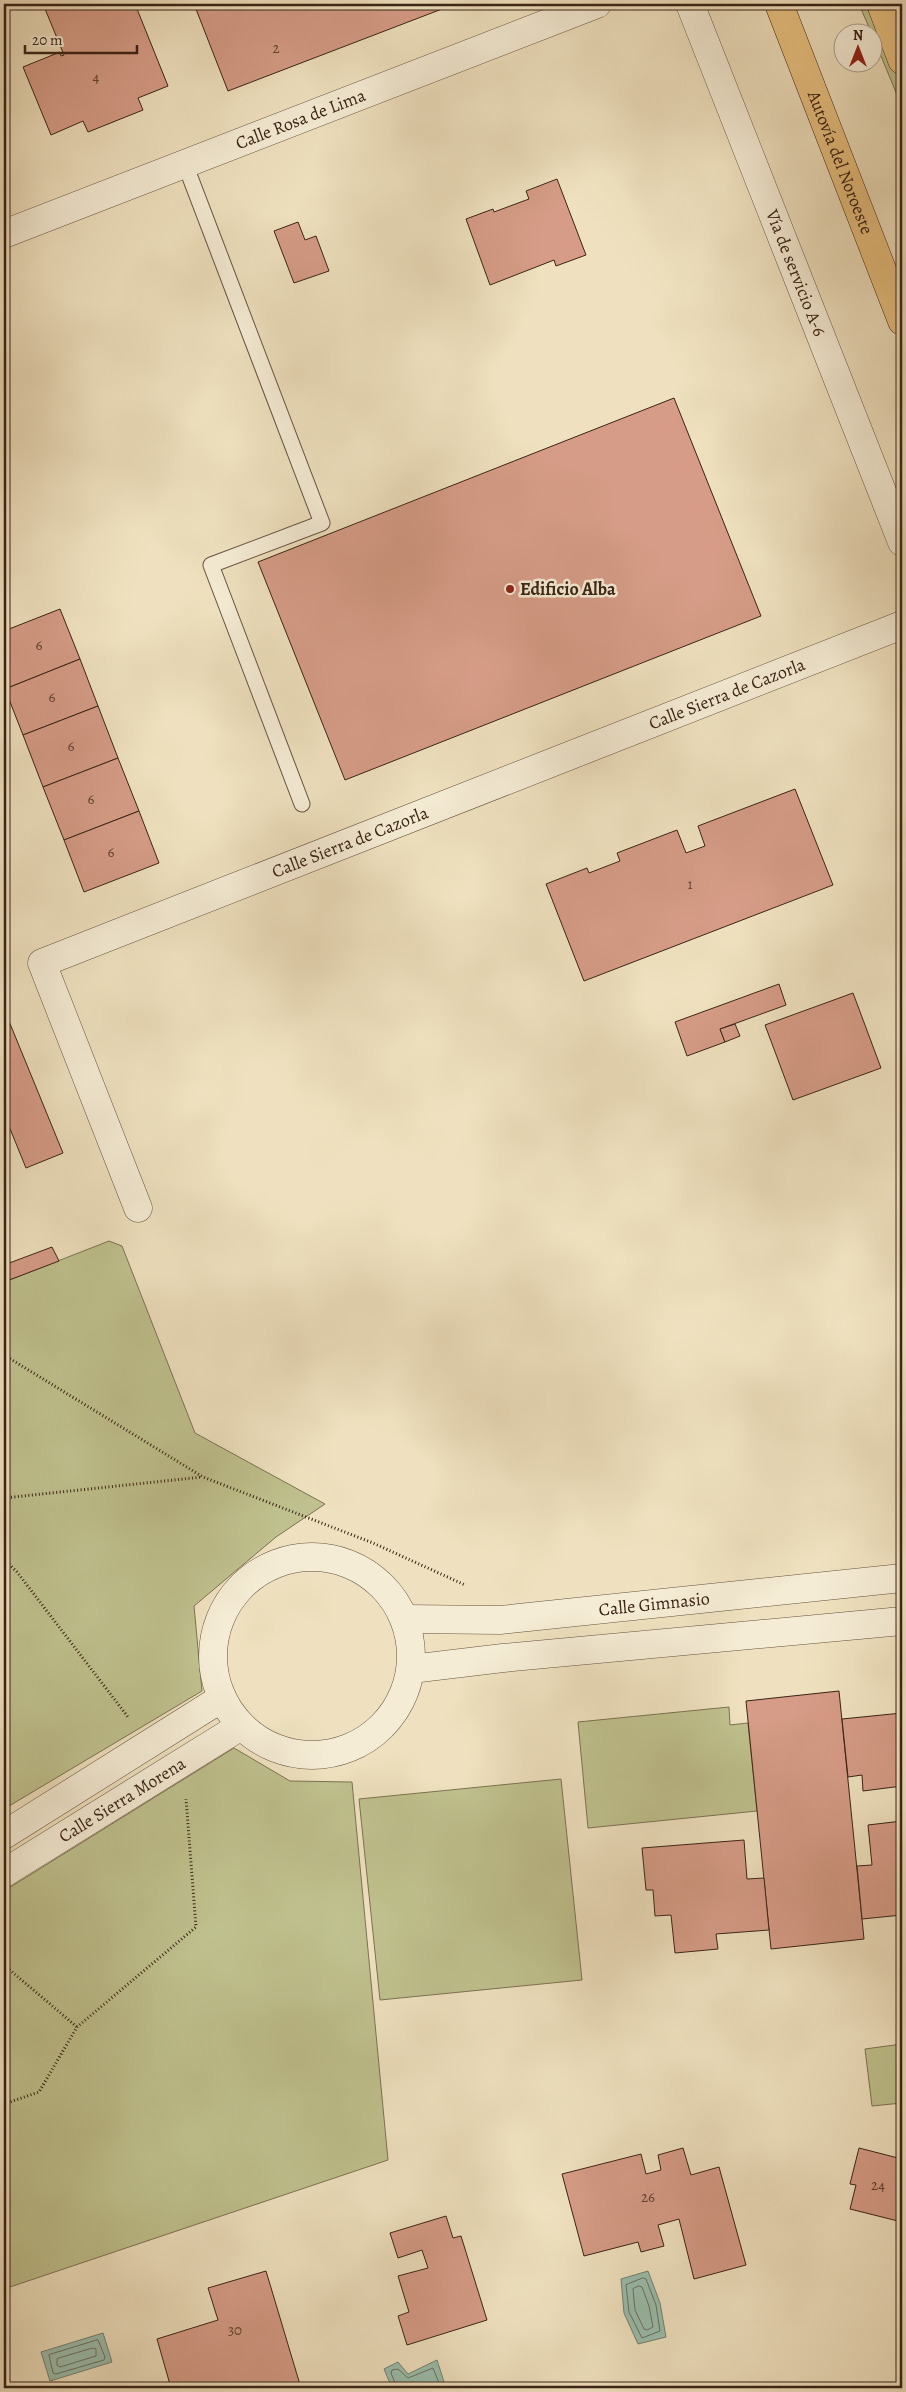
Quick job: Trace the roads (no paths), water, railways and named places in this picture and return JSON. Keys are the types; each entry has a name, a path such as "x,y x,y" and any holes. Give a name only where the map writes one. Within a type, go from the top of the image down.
{"highway":[{"name":"Autovía del Noroeste","path":"779,4 902,322"},
{"path":"880,4 902,60"}],"street":[{"name":"Calle Rosa de Lima","path":"4,234 597,4"},
{"name":"Vía de servicio A-6","path":"690,4 902,542"},
{"name":"Calle Sierra de Cazorla","path":"138,1208 42,963 902,624"},
{"path":"304,1556 336,1559 365,1571 389,1592 405,1619 411,1644 411,1670 402,1700 384,1725 358,1744 328,1754 297,1754 267,1745 241,1726 222,1698 213,1668 214,1636 226,1606 246,1582 272,1564 304,1556"},
{"name":"Calle Gimnasio","path":"405,1619 500,1620 902,1578"},
{"path":"411,1670 503,1658 902,1621"},
{"name":"Calle Sierra Morena","path":"4,1835 222,1698"},
{"name":"Calle Sierra Morena","path":"4,1873 241,1726"}],"lane":[{"path":"185,164 322,523 211,565 302,804"}],"water":[{"path":"648,2271 660,2303 666,2337 638,2344 624,2313 621,2279"},
{"path":"103,2333 112,2362 50,2381 41,2352"},
{"path":"437,2360 446,2388 392,2388 384,2369 398,2362 408,2374"}],"place":[{"name":"Edificio Alba","path":"510,589"}]}
